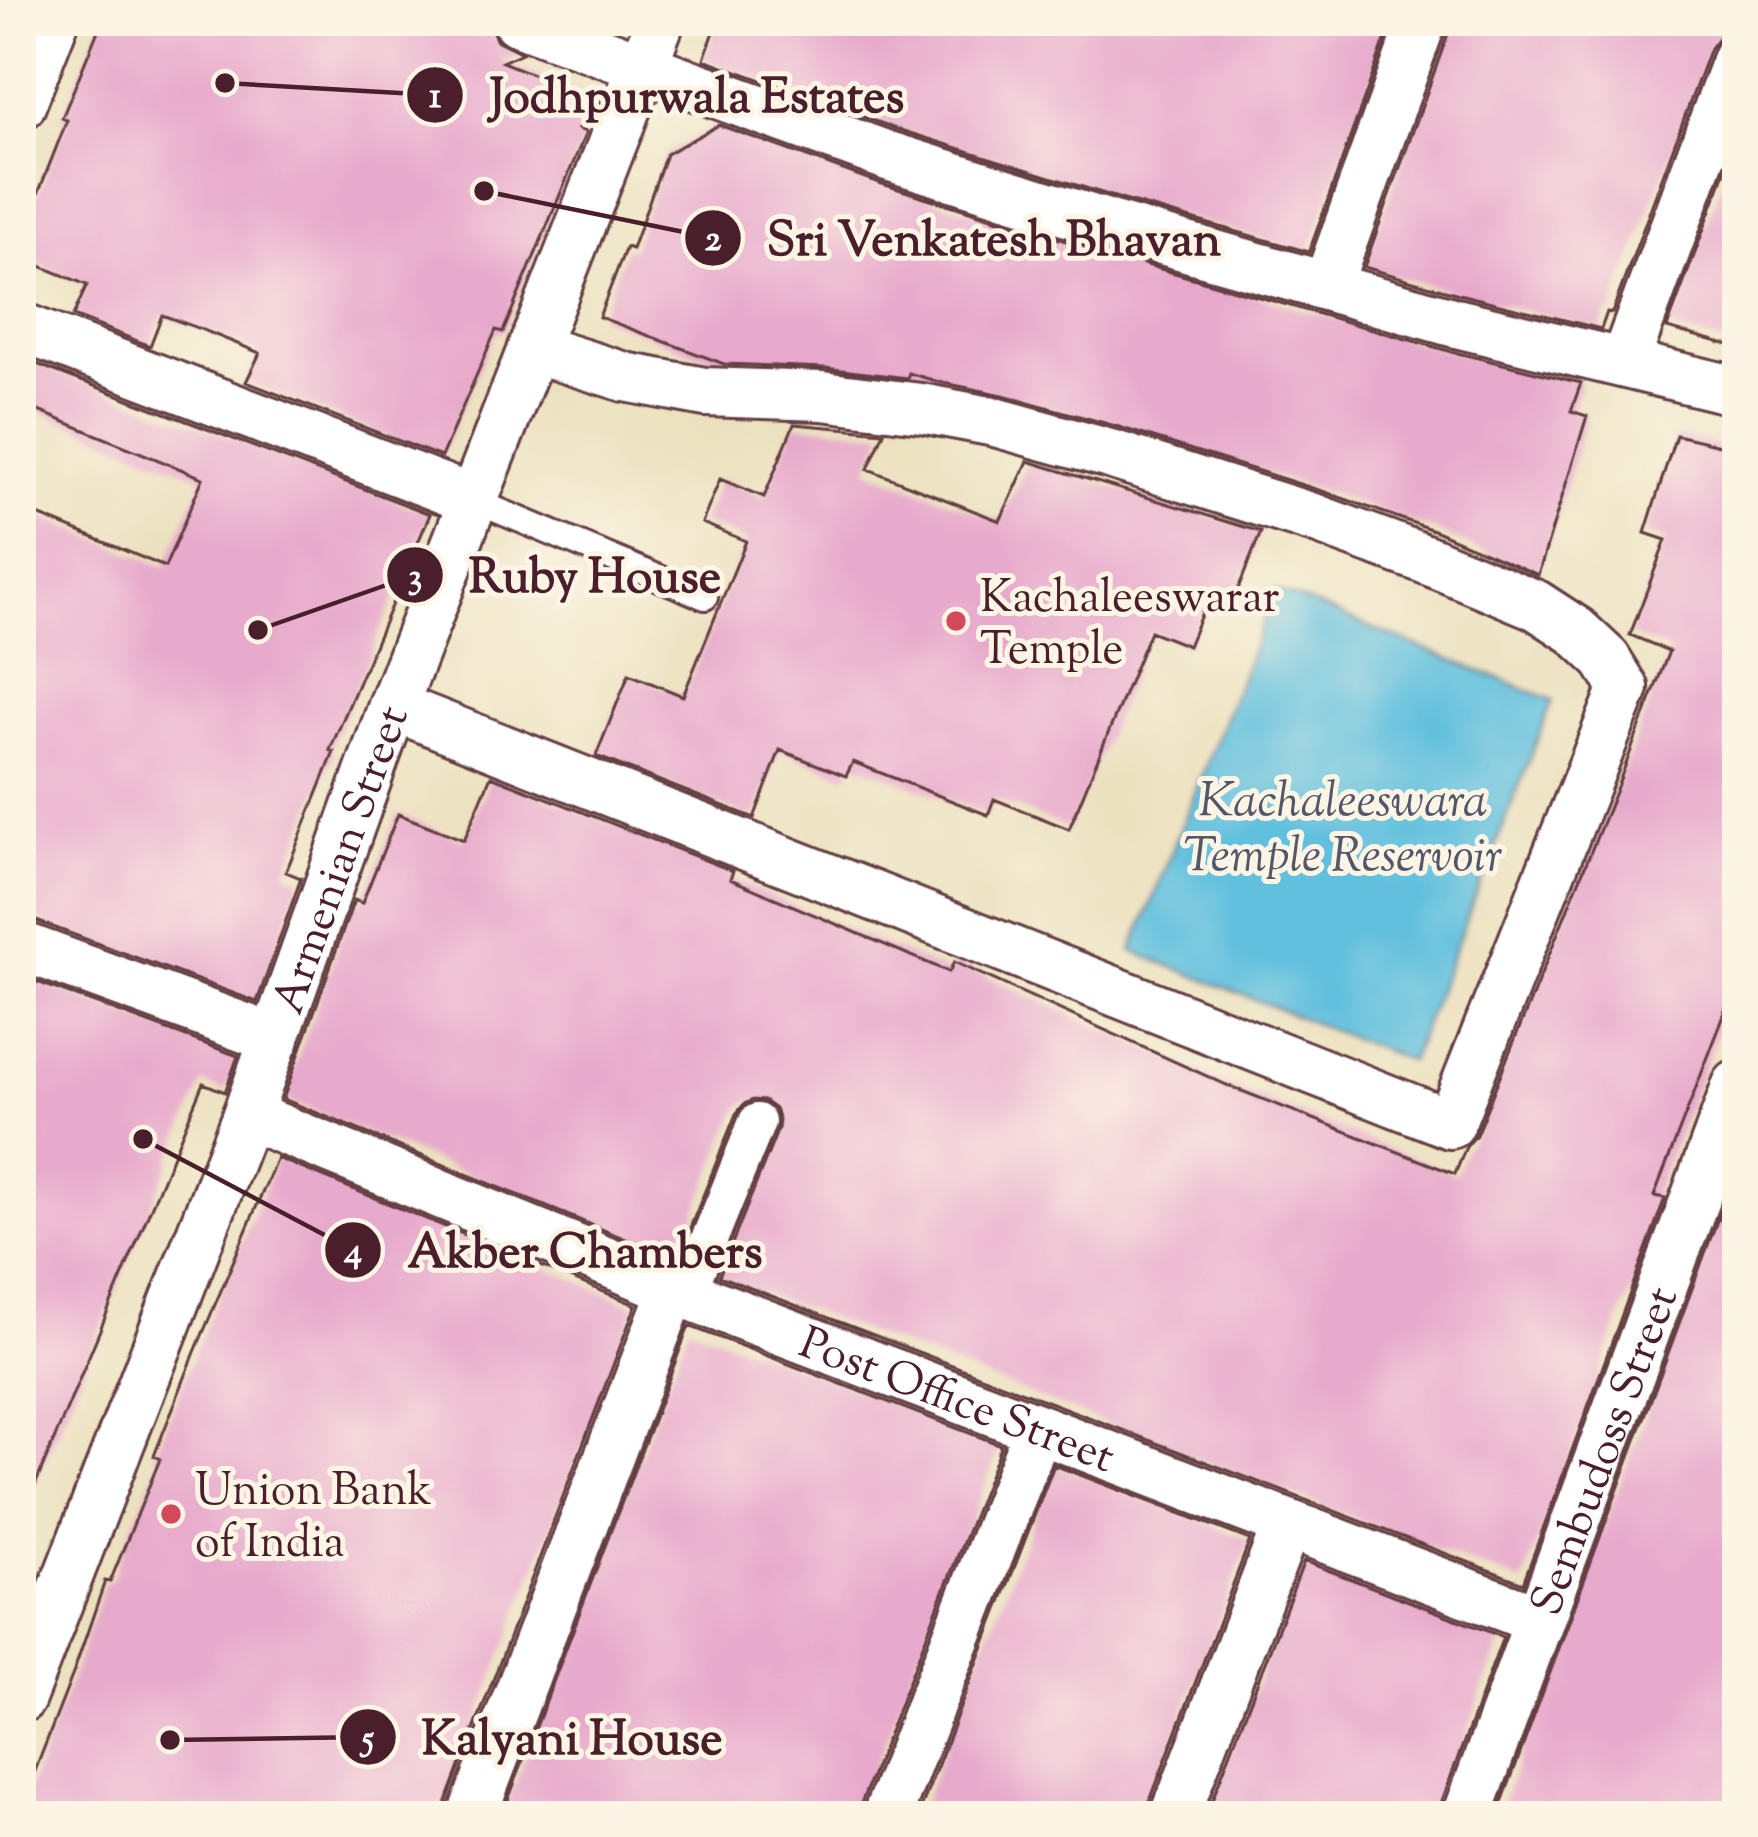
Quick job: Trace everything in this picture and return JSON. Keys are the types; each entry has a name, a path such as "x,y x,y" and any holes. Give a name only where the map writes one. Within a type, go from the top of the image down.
{"street":[{"path":"21,105 54,21"},
{"path":"517,21 927,169 1116,227 1452,322 1737,391"},
{"name":"Armenian Street","path":"21,1698 248,1115 393,706 660,21"},
{"path":"1327,286 1421,21"},
{"path":"1624,364 1737,58"},
{"path":"21,327 473,500"},
{"path":"393,706 1450,1124 1624,688 1606,659 1576,631 1536,605 1355,533 1110,454 995,422 921,408 822,396 705,392 625,377 532,348"},
{"path":"21,946 275,1039"},
{"name":"Sembudoss Street","path":"1467,1816 1539,1620 1721,1175 1737,1085"},
{"name":"Post Office Street","path":"248,1115 680,1292 1539,1620"},
{"path":"472,1816 680,1292 757,1122"},
{"path":"887,1816 1038,1429"},
{"path":"1175,1816 1287,1524"}],"lane":[{"path":"473,500 705,597"}],"water":[{"name":"Kachaleeswara Temple Reservoir","path":"1276,590 1553,700 1410,1061 1132,951"}],"building":[{"path":"102,21 489,21 496,40 522,53 502,62 580,93 576,104 587,108 578,129 586,132 503,332 496,330 441,457 246,382 260,353 203,330 162,315 150,346 73,316 87,285 21,258 21,237"},
{"path":"718,21 1392,21 1309,252 897,129 704,59"},
{"path":"1450,21 1737,21 1737,30 1720,35 1710,48 1612,313 1607,312 1601,329 1364,267"},
{"path":"719,125 879,183 1108,254 1445,350 1581,383 1571,411 1587,416 1538,575 1436,531 1325,492 1003,395 909,373 907,378 825,368 724,364 599,317 626,247 632,249 666,154"},
{"path":"1737,140 1737,347 1667,328"},
{"path":"21,358 430,514 330,750 334,752 286,872 301,878 257,1002 21,918 21,508 165,567 203,478 21,404"},
{"name":"Kachaleeswarar Temple","path":"794,424 884,432 868,469 1000,521 1028,461 1261,532 1234,599 1211,591 1188,646 1150,631 1069,829 994,799 988,815 853,762 846,776 780,750 754,818 596,756 629,674 683,696 746,541 702,523 720,479 764,497"},
{"path":"1676,435 1737,449 1737,982 1654,1196 1665,1198 1523,1583 719,1276 778,1129 775,1109 764,1101 744,1104 736,1114 677,1260 283,1099 354,900 362,903 398,814 464,840 491,776 733,871 730,879 949,972 954,962 1229,1086 1455,1174 1476,1135 1669,651 1630,635 1666,540 1645,533"},
{"path":"21,976 238,1056 225,1092 203,1083 21,1519"},
{"path":"277,1158 636,1305 444,1816 21,1816 105,1581 110,1582 160,1459 154,1456"},
{"path":"1721,1210 1737,1213 1737,1816 1497,1816"},
{"path":"689,1326 1001,1445 859,1816 502,1816"},
{"path":"1054,1465 1250,1540 1147,1816 918,1816"},
{"path":"1304,1561 1503,1637 1439,1816 1206,1816"}],"place":[{"name":"Jodhpurwala Estates","path":"225,83"},
{"name":"Sri Venkatesh Bhavan","path":"484,191"},
{"name":"Kachaleeswarar Temple","path":"956,621"},
{"name":"Ruby House","path":"258,630"},
{"name":"Akber Chambers","path":"143,1139"},
{"name":"Union Bank of India","path":"171,1514"},
{"name":"Kalyani House","path":"170,1740"}]}
